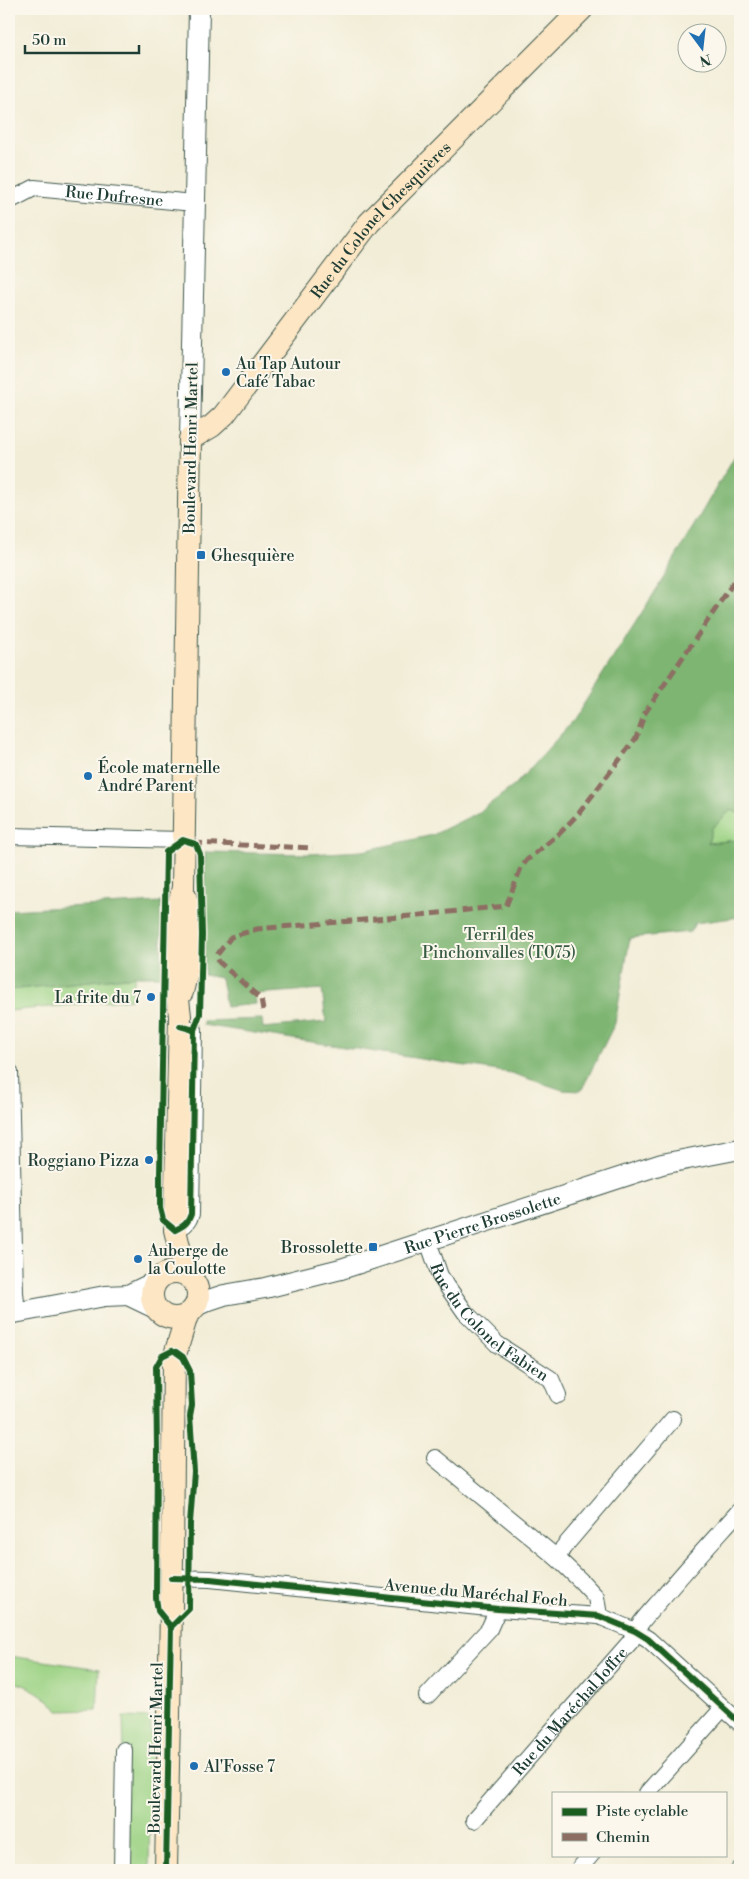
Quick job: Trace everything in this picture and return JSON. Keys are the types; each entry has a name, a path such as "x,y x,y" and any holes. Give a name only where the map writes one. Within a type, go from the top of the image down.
{"main road":[{"name":"Rue du Colonel Ghesquières","path":"190,439 212,426 224,415 369,223 582,9"},
{"name":"Boulevard Henri Martel","path":"166,1870 174,1358 192,1297 175,1230 180,1003 190,961 192,936 189,910 183,887 190,439"},
{"name":"Boulevard Henri Martel","path":"160,1278 175,1230"},
{"path":"171,1272 180,1273 192,1297 179,1318 171,1318 157,1310 152,1299 152,1290 160,1278 171,1272"},
{"name":"Boulevard Henri Martel","path":"157,1310 174,1358"}],"street":[{"name":"Boulevard Henri Martel","path":"190,439 199,9"},
{"name":"Rue Dufresne","path":"9,201 34,188 194,203"},
{"path":"9,836 183,840"},
{"path":"10,1072 15,1293 13,1313 105,1296 128,1295 160,1278"},
{"name":"Rue Pierre Brossolette","path":"192,1297 224,1295 265,1288 340,1269 534,1204 662,1164 740,1149"},
{"name":"Rue du Colonel Fabien","path":"428,1241 440,1276 465,1312 497,1344 551,1379 558,1395"},
{"path":"128,1295 157,1310"},
{"path":"557,1558 563,1548 673,1420"},
{"path":"435,1458 557,1558 596,1597 598,1616"},
{"name":"Rue du Maréchal Joffre","path":"474,1820 632,1642 635,1631 682,1574 740,1510"},
{"name":"Avenue du Maréchal Foch","path":"172,1578 210,1579 498,1609 598,1616 635,1631 648,1639 740,1723"},
{"path":"427,1696 489,1629 498,1609"},
{"path":"648,1792 723,1708"},
{"path":"122,1870 124,1750"},
{"path":"581,1870 579,1869 590,1856"}],"green space":[{"name":"Terril des Pinchonvalles (T075)","path":"740,447 740,814 731,810 712,828 708,843 740,840 740,917 695,923 690,932 630,938 615,1023 581,1091 563,1090 511,1073 203,1025 203,1021 262,1019 263,1028 326,1022 322,989 255,994 256,1004 226,1007 221,978 204,975 205,852 308,854 363,851 433,835 479,812 515,785 573,721 658,587"},
{"path":"731,810 740,814 740,840 708,843 712,828"},
{"path":"161,902 162,976 135,976 9,990 9,910"},
{"path":"135,976 131,999 9,1011 9,990"},
{"path":"9,1656 99,1669 97,1710 59,1711 49,1700 36,1691 9,1681"},
{"path":"123,1717 151,1718 149,1870 127,1870"}],"marked path":[{"path":"263,1010 261,999 219,962 217,955 231,937 257,929 506,906 521,868 527,860 559,834 579,813 636,738 645,713 740,573"},
{"path":"193,843 313,848"}],"cycle path":[{"path":"175,1230 163,1220 160,1208 166,852 183,840 196,844 200,854 202,935 200,1014 194,1030"},
{"path":"175,1230 185,1224 191,1214 194,1030 180,1026"},
{"path":"171,1627 158,1611 156,1598 156,1367 162,1356 172,1351"},
{"path":"171,1627 189,1609 190,1523 194,1472 190,1416 192,1405 190,1371 183,1357 176,1352"},
{"path":"171,1578 210,1579 498,1609 599,1616 635,1631 648,1639 740,1723"},
{"path":"166,1870 171,1627"}],"place":[{"name":"Au Tap Autour Café Tabac","path":"226,372"},
{"name":"Ghesquière","path":"201,555"},
{"name":"École maternelle André Parent","path":"88,776"},
{"name":"La frite du 7","path":"151,997"},
{"name":"Roggiano Pizza","path":"149,1160"},
{"name":"Brossolette","path":"373,1247"},
{"name":"Auberge de la Coulotte","path":"138,1259"},
{"name":"Al'Fosse 7","path":"194,1766"}]}
